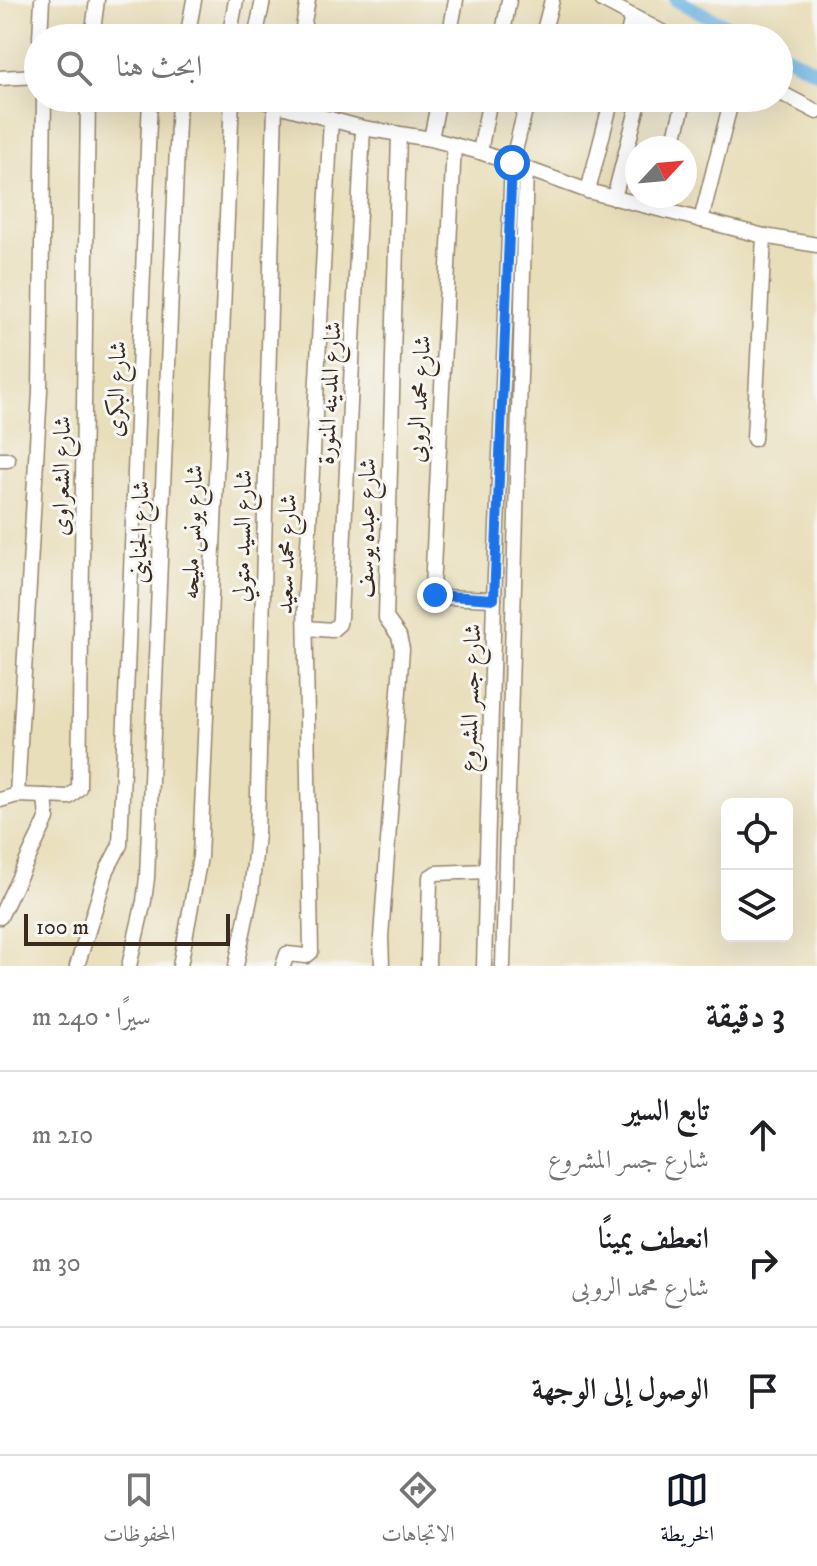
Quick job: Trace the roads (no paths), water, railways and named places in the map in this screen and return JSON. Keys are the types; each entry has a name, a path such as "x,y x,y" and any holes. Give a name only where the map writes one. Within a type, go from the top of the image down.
{"street":[{"path":"41,24 42,0"},
{"path":"94,24 97,0"},
{"path":"190,24 194,0"},
{"path":"232,24 236,0"},
{"path":"258,24 263,0"},
{"path":"304,24 308,0"},
{"path":"452,24 456,0"},
{"path":"505,24 509,0"},
{"path":"546,24 552,0"},
{"path":"602,0 643,24"},
{"path":"630,24 632,16"},
{"path":"0,78 24,77"},
{"path":"793,99 817,112"},
{"path":"17,795 40,391 44,112"},
{"name":"شارع الشعراوى","path":"0,800 17,795 69,797 79,788 88,112"},
{"name":"شارع البكرى","path":"77,966 107,870 120,845 149,112"},
{"name":"شارع الجناينى","path":"129,966 147,878 178,112"},
{"name":"شارع يونس مليحه","path":"180,966 200,857 231,112"},
{"name":"شارع السيد متولي","path":"236,966 251,894 257,834 285,112"},
{"path":"311,112 363,128 431,139 480,152 588,191 625,199"},
{"path":"431,139 436,112"},
{"path":"480,152 487,112"},
{"name":"شارع جسر المشروع","path":"484,966 494,599 519,166 526,112"},
{"path":"588,191 608,112"},
{"path":"614,198 636,112"},
{"path":"675,136 681,112"},
{"path":"701,220 728,112"},
{"name":"شارع محمد سعيد","path":"283,966 287,954 314,960 306,576 331,119"},
{"name":"شارع المدينه المنورة","path":"306,628 332,630 339,624 340,617 363,128"},
{"name":"شارع عبده يوسف","path":"382,966 381,937 402,649 399,636 386,618 399,134"},
{"name":"شارع محمد الروبى","path":"454,145 432,589 435,595 442,597 494,599"},
{"name":"شارع جسر المشروع","path":"503,966 519,166"},
{"path":"672,208 701,220 817,245"},
{"path":"754,439 764,236"},
{"path":"0,917 47,819 45,796"},
{"path":"428,966 430,877 436,873 487,871"}],"waterway":[{"path":"676,0 723,24"},
{"path":"793,59 817,72"}]}
